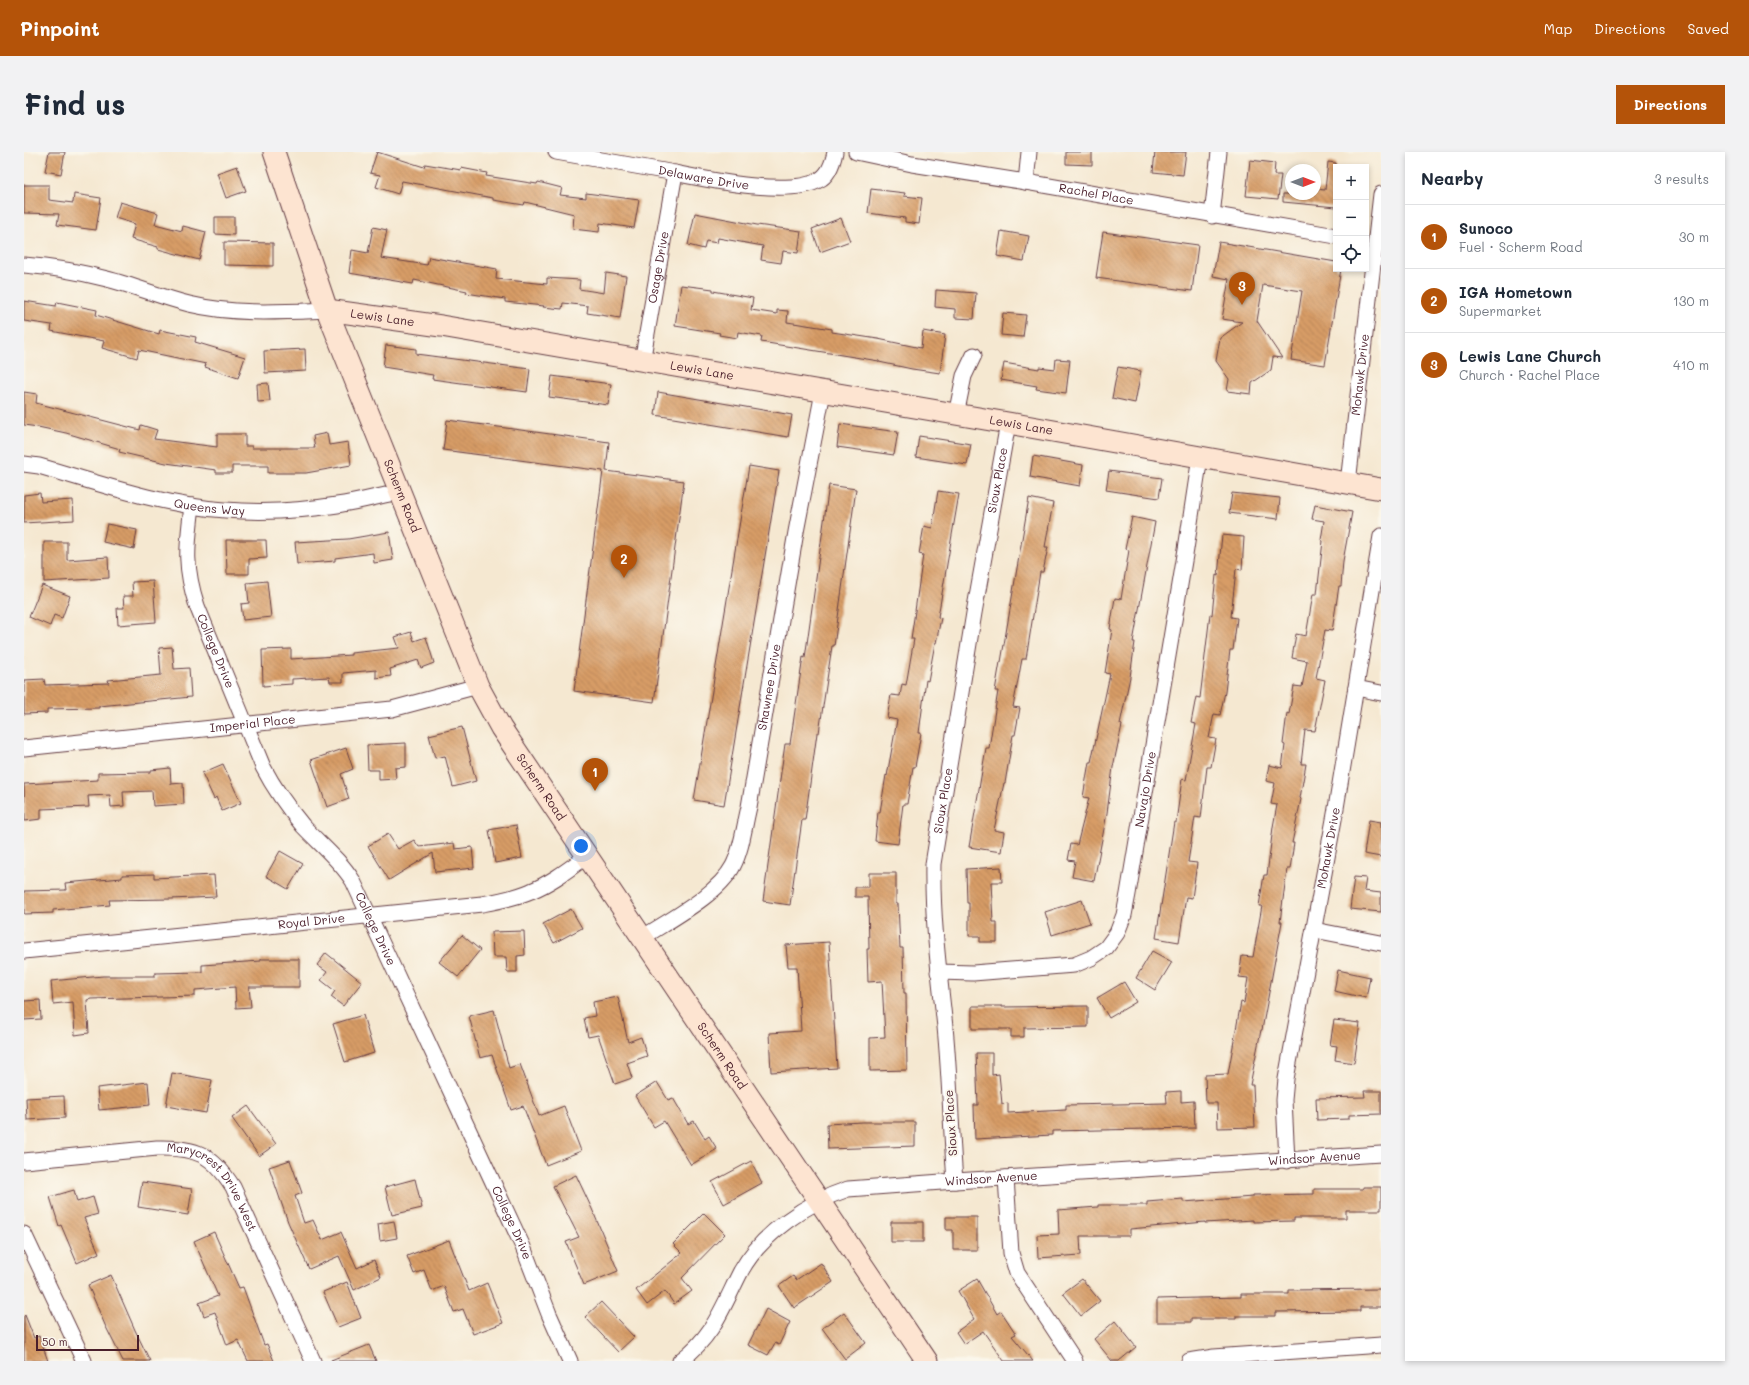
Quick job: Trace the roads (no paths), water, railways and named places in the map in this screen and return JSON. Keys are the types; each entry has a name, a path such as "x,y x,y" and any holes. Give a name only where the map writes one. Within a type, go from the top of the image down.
{"street":[{"name":"Scherm Road","path":"274,152 327,310 478,686 501,728 927,1361"},
{"name":"Delaware Drive","path":"556,152 748,186 800,187 820,180 824,177 832,163 835,152"},
{"name":"Rachel Place","path":"856,152 912,164 1026,182 1212,216 1333,236"},
{"path":"1026,182 1029,152"},
{"path":"1212,216 1219,152"},
{"name":"Osage Drive","path":"642,362 675,173"},
{"name":"Mohawk Drive","path":"1348,483 1370,242 1381,194"},
{"name":"Lewis Lane","path":"24,264 49,267 108,280 189,304 238,312 260,313 327,310 441,326 642,362 1008,423 1381,489"},
{"path":"956,415 964,376 974,355"},
{"name":"Shawnee Drive","path":"642,938 710,893 723,881 732,867 739,850 749,808 796,532 823,392"},
{"name":"Sioux Place","path":"955,1181 945,1028 938,972 932,894 933,864 974,613 1008,423"},
{"name":"Navajo Drive","path":"938,972 973,973 1074,964 1091,958 1106,948 1117,933 1124,915 1128,894 1200,457"},
{"name":"Queens Way","path":"24,464 39,466 132,493 192,506 225,510 286,511 338,505 399,492"},
{"name":"College Drive","path":"192,506 187,548 187,565 190,585 197,606 263,767 274,788 303,825 345,869 353,881 523,1247 549,1314 570,1361"},
{"name":"Mohawk Drive","path":"1287,1161 1284,1100 1286,1079 1335,814 1381,536"},
{"name":"Imperial Place","path":"24,748 392,709 478,686"},
{"path":"1356,688 1381,693"},
{"name":"Royal Drive","path":"24,951 482,904 509,899 531,892 549,882 587,856"},
{"path":"1314,930 1381,943"},
{"name":"Marycrest Drive West","path":"24,1161 157,1148 193,1150 209,1158 223,1171 233,1187 313,1361"},
{"name":"Windsor Avenue","path":"680,1361 692,1352 708,1335 721,1315 742,1270 754,1251 783,1223 834,1194 848,1189 1381,1154"},
{"path":"1006,1178 1011,1253 1017,1273 1075,1361"},
{"path":"24,1234 84,1361"},
{"path":"1189,1361 1214,1356 1381,1345"}],"place":[{"name":"Lewis Lane Church","path":"1242,305"},
{"name":"IGA Hometown","path":"624,578"},
{"name":"Sunoco","path":"595,791"}]}
